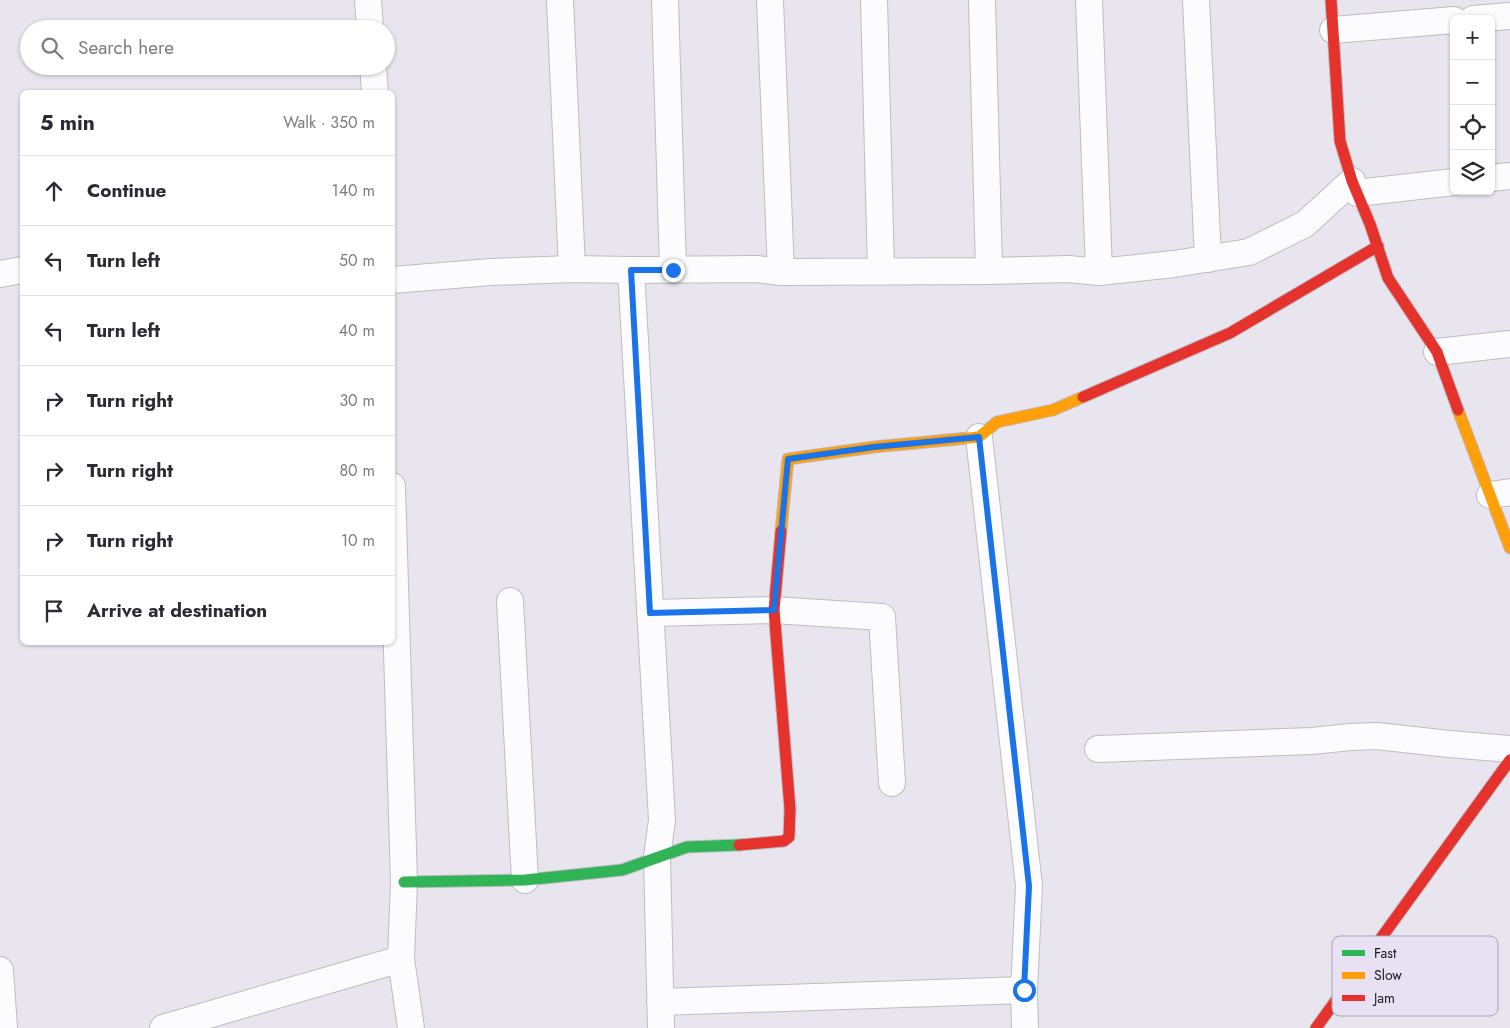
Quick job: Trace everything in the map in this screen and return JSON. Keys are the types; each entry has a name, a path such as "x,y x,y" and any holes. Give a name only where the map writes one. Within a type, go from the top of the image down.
{"street":[{"path":"368,0 369,20"},
{"path":"560,0 572,269"},
{"path":"665,0 673,270"},
{"path":"770,0 781,272"},
{"path":"874,0 881,271"},
{"path":"982,0 988,272"},
{"path":"1089,0 1099,272"},
{"path":"1196,0 1208,259"},
{"path":"1331,0 1340,141 1354,187 1370,224 1388,278 1437,352 1500,493 1510,548"},
{"path":"1495,17 1510,16"},
{"path":"1333,30 1450,20"},
{"path":"374,75 375,90"},
{"path":"1495,178 1510,176"},
{"path":"395,280 491,272 572,269 757,269 781,272 988,272 1069,269 1099,272 1174,264 1250,252 1305,224 1354,187 1450,182"},
{"path":"404,882 525,880 622,870 672,851 688,848 784,841 789,837 790,809 774,610 788,459 874,447 979,437 997,422 1053,410 1230,333 1378,246"},
{"path":"0,274 20,270"},
{"path":"631,270 662,820 657,857 661,1028"},
{"path":"1437,352 1510,344"},
{"path":"979,437 1029,886 1024,990 1025,1028"},
{"path":"395,585 404,882 401,959 411,1028"},
{"path":"510,601 525,880"},
{"path":"650,613 774,610 882,617 892,784"},
{"path":"1098,749 1312,741 1377,736 1510,749"},
{"path":"1383,936 1510,760"},
{"path":"163,1028 401,959"},
{"path":"0,970 4,1028"},
{"path":"660,1002 1024,990"},
{"path":"1316,1028 1332,1006"}],"traffic: fast":[{"path":"404,882 525,880 622,870 687,847 739,845"}],"traffic: slow":[{"path":"781,531 788,459 874,447 979,437 997,422 1053,410 1083,397"},
{"path":"1458,410 1510,548"}],"traffic: jam":[{"path":"1331,0 1340,141 1352,181 1370,224 1388,278 1437,352 1458,410"},
{"path":"1083,397 1230,333 1378,246"},
{"path":"739,845 784,841 789,837 790,809 774,610 781,531"},
{"path":"1383,936 1510,760"},
{"path":"1316,1028 1332,1006"}],"route":[{"path":"673,270 631,270 650,613 774,610 788,459 874,447 979,437 1029,886 1024,990"}]}
